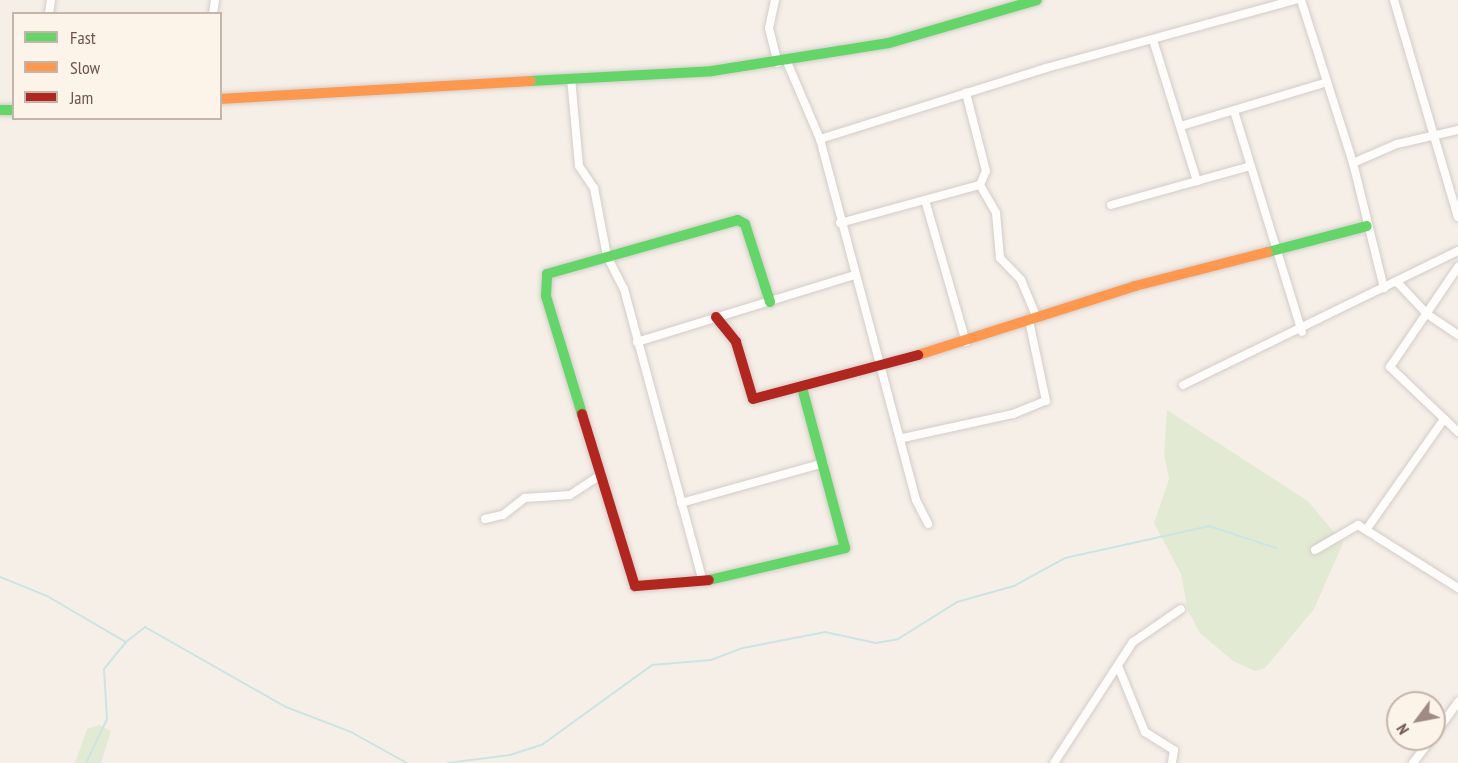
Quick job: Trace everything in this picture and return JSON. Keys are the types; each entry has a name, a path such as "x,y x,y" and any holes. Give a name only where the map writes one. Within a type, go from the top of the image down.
{"street":[{"path":"775,0 769,28 820,139 840,223 903,438 916,500 928,524"},
{"path":"222,99 571,78 783,62 927,34 1037,0"},
{"path":"820,139 966,93 1295,0"},
{"path":"1301,0 1324,83 1353,163 1384,288"},
{"path":"1394,0 1432,138 1458,217"},
{"path":"1153,40 1197,181"},
{"path":"571,78 575,146 579,166 594,188 607,256 624,289 703,581"},
{"path":"1181,126 1324,83"},
{"path":"966,93 986,171 980,185"},
{"path":"1234,111 1302,332"},
{"path":"1353,163 1397,144 1432,138 1458,130"},
{"path":"1111,205 1251,166"},
{"path":"840,223 980,185"},
{"path":"903,438 1013,414 1046,401 1033,319 1021,280 1000,258 996,213 980,185"},
{"path":"925,200 966,342"},
{"path":"770,302 745,224 738,220 547,274 543,282 599,476 635,586 703,581 845,548 802,387"},
{"path":"716,316 736,342 753,399 802,387 880,363 966,342 1033,319 1367,226"},
{"path":"1183,385 1302,332 1458,251"},
{"path":"1458,267 1390,368 1458,432"},
{"path":"637,342 855,275"},
{"path":"1397,282 1427,314 1458,335"},
{"path":"1366,530 1444,419"},
{"path":"681,503 824,463"},
{"path":"485,519 503,515 525,498 570,495 599,476"},
{"path":"1315,550 1359,525 1458,588"},
{"path":"1054,763 1138,636 1181,609"},
{"path":"1118,666 1145,732 1174,750 1172,763"},
{"path":"1446,718 1458,702"}],"green space":[{"path":"1167,410 1308,501 1343,543 1314,609 1265,668 1255,671 1233,661 1200,633 1188,611 1181,574 1154,523 1169,479 1164,454"},
{"path":"99,725 111,731 101,763 75,763 87,729"}],"waterway":[{"path":"448,763 510,755 543,744 652,665 711,660 743,648 825,632 876,643 898,639 957,602 1014,586 1065,558 1209,526 1276,548"},
{"path":"0,577 47,596 126,642 104,669 107,719 86,763"},
{"path":"126,642 145,627 286,707 351,732 407,763"}],"traffic: fast":[{"path":"530,81 712,71 889,43 1037,0"},
{"path":"0,110 12,110"},
{"path":"582,414 546,296 547,274 738,220 745,224 770,302"},
{"path":"1268,252 1367,226"},
{"path":"709,580 845,548 802,387"}],"traffic: slow":[{"path":"222,99 530,81"},
{"path":"918,355 1135,286 1268,252"}],"traffic: jam":[{"path":"716,317 736,342 753,399 918,355"},
{"path":"582,414 635,586 709,580"}]}
